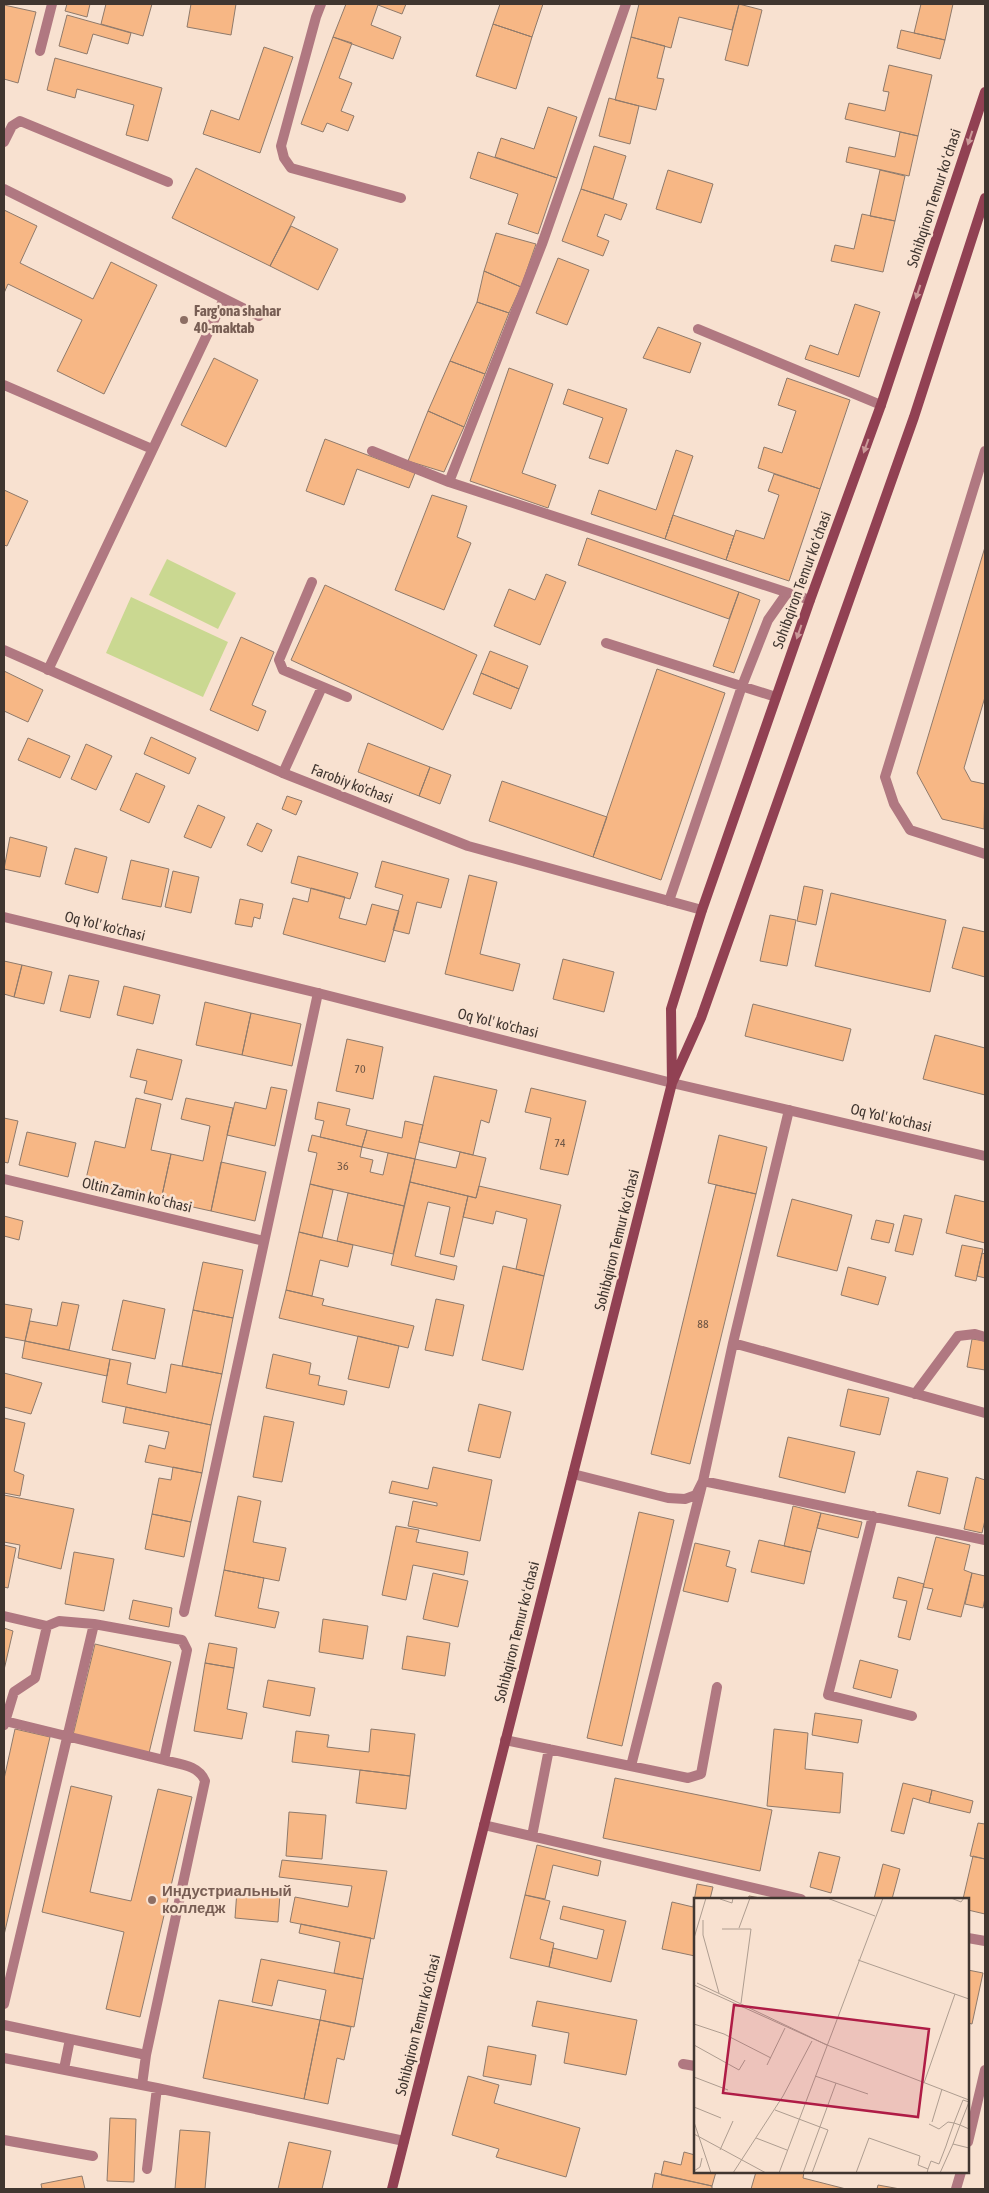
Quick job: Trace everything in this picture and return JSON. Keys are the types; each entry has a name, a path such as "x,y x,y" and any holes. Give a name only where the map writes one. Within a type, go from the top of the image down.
{"main road":[{"name":"Sohibqiron Temur koʻchasi","path":"672,1082 671,1009 702,910 810,600 881,405 985,92"},
{"name":"Sohibqiron Temur koʻchasi","path":"392,2189 672,1082 700,1018 914,417 985,198"}],"street":[{"path":"40,51 52,4"},
{"path":"322,4 316,17 281,146 284,158 291,168 401,198"},
{"path":"449,482 542,244 626,4"},
{"path":"4,142 12,126 20,121 168,182"},
{"path":"4,188 259,316"},
{"path":"48,670 224,298"},
{"path":"698,329 881,405"},
{"path":"4,385 152,449"},
{"path":"372,451 449,482 810,600"},
{"path":"985,451 885,776 894,804 910,830 985,854"},
{"path":"312,582 279,660 283,670 347,697"},
{"path":"669,901 742,686 768,620 787,593"},
{"path":"606,643 776,697"},
{"name":"Farobiy ko'chasi","path":"4,650 283,773 468,846 702,910"},
{"path":"283,773 322,687"},
{"name":"Oq Yol' ko'chasi","path":"4,917 318,993 672,1082 985,1156"},
{"path":"184,1612 318,993"},
{"path":"631,1766 703,1481 733,1343 789,1110"},
{"name":"Oltin Zamin koʻchasi","path":"4,1179 264,1241"},
{"path":"915,1394 958,1336 975,1334 985,1336"},
{"path":"733,1343 985,1413"},
{"path":"573,1474 668,1498 685,1499 696,1495 703,1481"},
{"path":"703,1481 985,1540"},
{"path":"873,1516 828,1696 912,1716"},
{"path":"4,1616 47,1626 59,1621 94,1624 182,1640 186,1644 187,1650 164,1760"},
{"path":"4,2004 94,1624"},
{"path":"47,1626 35,1678 14,1692 4,1723 66,1736 196,1769 202,1773 205,1781 146,2055 142,2085"},
{"path":"505,1740 688,1778 701,1774 717,1687"},
{"path":"532,1836 549,1749"},
{"path":"484,1824 797,1898"},
{"path":"969,1938 985,1941"},
{"path":"4,2025 146,2055"},
{"path":"64,2069 70,2039"},
{"path":"4,2058 157,2088 404,2141"},
{"path":"683,2064 694,2066"},
{"path":"969,2138 985,2070"},
{"path":"147,2169 157,2088"},
{"path":"4,2140 93,2156"},
{"path":"956,2189 961,2173"}],"green space":[{"path":"167,559 236,593 218,629 149,595"},
{"path":"131,597 228,642 203,697 106,653"}],"building":[{"path":"67,4 90,4 87,17 65,11"},
{"path":"106,4 152,4 143,36 101,24"},
{"path":"191,4 236,4 231,35 187,27"},
{"path":"346,4 406,4 402,14 378,5 371,25 401,37 393,59 333,37"},
{"path":"500,4 543,4 532,37 493,24"},
{"path":"639,4 739,4 732,30 679,17 671,48 631,37"},
{"path":"739,4 762,10 748,66 725,60"},
{"path":"921,4 953,4 945,40 914,33"},
{"path":"4,5 36,12 18,83 4,79"},
{"path":"67,15 131,33 128,44 93,34 87,54 59,46"},
{"path":"493,24 532,37 516,89 476,76"},
{"path":"901,30 945,40 940,59 897,48"},
{"path":"333,37 352,43 339,78 352,83 341,111 354,116 348,131 327,123 323,132 301,124"},
{"path":"631,37 665,46 657,78 664,79 656,110 615,100"},
{"path":"264,47 293,57 260,153 203,134 211,110 239,120"},
{"path":"55,58 162,88 148,141 126,135 134,105 77,89 75,98 47,90"},
{"path":"889,65 932,75 918,136 845,119 849,103 885,111 889,92 883,91"},
{"path":"609,98 639,106 630,144 599,136"},
{"path":"548,107 577,117 557,178 495,157 501,138 534,149"},
{"path":"900,132 918,136 909,176 846,162 849,147 895,157"},
{"path":"594,146 626,156 613,199 581,189"},
{"path":"478,152 557,178 538,234 508,224 518,194 470,178"},
{"path":"196,168 295,217 270,266 172,218"},
{"path":"668,170 713,184 701,223 656,209"},
{"path":"880,170 905,176 895,221 870,216"},
{"path":"581,189 627,204 621,220 605,214 597,236 609,241 603,256 562,241"},
{"path":"4,210 37,226 20,263 93,299 111,262 157,285 104,394 57,371 82,320 8,284 4,293"},
{"path":"862,214 895,221 883,272 831,261 835,245 854,249"},
{"path":"291,226 338,249 318,290 270,266"},
{"path":"496,233 536,244 521,287 484,271"},
{"path":"558,258 589,270 567,325 536,313"},
{"path":"484,271 521,287 509,313 477,302"},
{"path":"477,302 509,313 485,374 450,361"},
{"path":"855,304 880,312 859,377 805,359 810,345 838,355"},
{"path":"658,327 701,343 690,373 643,358"},
{"path":"214,358 258,380 226,447 181,425"},
{"path":"450,361 485,374 464,427 428,411"},
{"path":"509,368 553,384 522,473 556,485 548,508 470,481"},
{"path":"787,378 850,400 820,489 758,468 764,447 782,453 796,411 778,405"},
{"path":"568,389 627,409 608,464 589,458 603,418 563,404"},
{"path":"428,411 464,427 444,472 408,461"},
{"path":"325,439 415,473 409,488 357,469 344,505 306,491"},
{"path":"676,450 693,456 665,539 591,514 599,490 656,510"},
{"path":"774,474 820,489 789,581 726,560 736,530 764,539 779,495 768,491"},
{"path":"4,490 28,501 7,546 4,545"},
{"path":"432,495 467,506 457,537 471,543 444,610 395,590"},
{"path":"673,515 734,536 726,560 665,539"},
{"path":"587,538 739,592 729,619 578,565"},
{"path":"985,547 985,697 964,768 971,781 985,784 984,829 942,819 917,773"},
{"path":"546,574 566,582 540,645 494,626 509,589 535,600"},
{"path":"325,585 477,655 443,730 291,660"},
{"path":"739,592 760,600 734,673 713,666"},
{"path":"241,637 274,652 252,705 266,711 258,731 210,710"},
{"path":"490,651 528,666 519,689 481,673"},
{"path":"657,669 725,693 661,880 593,857"},
{"path":"4,671 43,690 28,722 4,711"},
{"path":"481,673 519,689 511,709 473,694"},
{"path":"151,737 196,758 189,774 144,754"},
{"path":"28,738 70,756 60,778 18,760"},
{"path":"368,743 430,767 419,796 358,772"},
{"path":"86,744 112,756 96,790 71,779"},
{"path":"430,767 451,775 440,804 419,796"},
{"path":"136,773 165,786 149,823 120,810"},
{"path":"502,781 607,817 593,857 489,821"},
{"path":"287,796 302,801 296,815 282,809"},
{"path":"198,805 225,817 211,848 184,837"},
{"path":"257,823 272,830 262,852 247,845"},
{"path":"10,837 47,847 40,877 4,869"},
{"path":"75,848 107,857 98,893 65,884"},
{"path":"298,856 358,873 350,899 291,883"},
{"path":"131,860 169,869 161,907 122,899"},
{"path":"382,861 449,879 441,908 417,902 409,934 393,930 403,895 375,887"},
{"path":"173,871 199,877 191,913 165,907"},
{"path":"469,875 497,882 480,954 520,964 513,991 445,974"},
{"path":"804,886 823,890 816,925 797,921"},
{"path":"311,888 345,897 339,918 366,925 372,904 399,911 385,962 283,934 293,898 308,902"},
{"path":"831,893 946,920 930,992 815,966"},
{"path":"240,899 263,904 260,919 254,917 252,927 235,924"},
{"path":"770,915 796,920 787,966 760,961"},
{"path":"963,927 985,932 985,977 952,968"},
{"path":"563,959 614,972 604,1012 553,999"},
{"path":"4,961 22,965 14,997 4,994"},
{"path":"22,965 52,972 44,1004 14,997"},
{"path":"69,975 99,981 90,1018 60,1011"},
{"path":"124,986 160,995 153,1024 117,1015"},
{"path":"205,1002 251,1013 242,1055 196,1045"},
{"path":"753,1004 851,1029 843,1061 745,1036"},
{"path":"251,1013 301,1024 292,1066 242,1055"},
{"path":"935,1035 985,1048 985,1095 923,1079"},
{"path":"347,1039 383,1047 373,1099 336,1091"},
{"path":"137,1049 182,1060 172,1100 144,1093 147,1081 130,1077"},
{"path":"434,1076 497,1090 489,1123 481,1120 473,1155 419,1142"},
{"path":"271,1087 287,1090 275,1146 227,1135 235,1102 266,1109"},
{"path":"531,1088 586,1101 568,1175 540,1169 551,1118 525,1112"},
{"path":"136,1098 161,1104 151,1150 171,1154 161,1200 85,1183 95,1141 125,1148"},
{"path":"186,1098 233,1108 211,1211 161,1200 171,1154 203,1161 210,1126 181,1119"},
{"path":"318,1102 350,1109 346,1125 367,1130 362,1147 320,1137 324,1121 315,1119"},
{"path":"4,1118 18,1121 8,1163 4,1162"},
{"path":"405,1121 423,1125 415,1159 362,1147 367,1130 402,1138"},
{"path":"27,1132 76,1143 68,1177 19,1165"},
{"path":"312,1135 362,1147 360,1157 373,1160 370,1172 383,1175 388,1153 415,1159 404,1206 310,1184 317,1153 308,1151"},
{"path":"719,1135 767,1147 756,1194 708,1183"},
{"path":"460,1152 486,1158 476,1198 410,1182 415,1159 456,1168"},
{"path":"221,1162 266,1172 255,1221 211,1211"},
{"path":"410,1182 468,1196 454,1257 440,1254 450,1207 428,1202 415,1256 457,1266 454,1280 391,1265"},
{"path":"310,1184 333,1190 322,1238 299,1232"},
{"path":"716,1185 756,1194 690,1464 651,1454"},
{"path":"479,1186 561,1205 544,1276 516,1269 527,1219 496,1211 493,1224 463,1217 468,1196 476,1198"},
{"path":"348,1193 404,1206 393,1254 337,1241"},
{"path":"955,1195 985,1202 985,1243 946,1233"},
{"path":"792,1199 852,1215 837,1271 777,1256"},
{"path":"904,1215 922,1219 913,1255 895,1251"},
{"path":"4,1216 23,1221 19,1240 4,1236"},
{"path":"876,1220 894,1224 889,1243 871,1239"},
{"path":"299,1232 353,1245 348,1267 320,1260 312,1296 286,1290"},
{"path":"962,1245 983,1249 976,1281 955,1276"},
{"path":"982,1253 985,1254 985,1278 977,1276"},
{"path":"203,1262 243,1270 233,1318 193,1310"},
{"path":"503,1266 544,1276 523,1370 482,1360"},
{"path":"848,1267 886,1277 878,1305 841,1295"},
{"path":"286,1290 324,1299 322,1305 414,1326 408,1348 279,1318"},
{"path":"436,1299 464,1305 453,1356 425,1350"},
{"path":"123,1300 165,1309 155,1359 112,1350"},
{"path":"62,1302 79,1305 69,1350 25,1341 30,1321 57,1326"},
{"path":"4,1304 32,1309 25,1341 4,1337"},
{"path":"193,1310 233,1318 222,1374 182,1366"},
{"path":"358,1336 399,1346 389,1388 348,1379"},
{"path":"972,1339 985,1341 985,1370 967,1367"},
{"path":"25,1341 110,1359 107,1376 22,1358"},
{"path":"273,1354 311,1363 309,1374 320,1376 318,1385 347,1391 344,1405 266,1388"},
{"path":"110,1359 131,1363 127,1384 166,1393 171,1364 222,1374 211,1425 102,1402"},
{"path":"4,1373 42,1383 31,1414 4,1407"},
{"path":"848,1389 889,1398 880,1435 840,1426"},
{"path":"479,1404 511,1412 500,1458 468,1451"},
{"path":"126,1407 211,1425 202,1473 145,1462 149,1445 165,1449 169,1432 123,1423"},
{"path":"264,1416 294,1422 282,1482 253,1477"},
{"path":"4,1418 25,1423 14,1471 24,1475 20,1496 4,1493"},
{"path":"788,1437 855,1452 845,1493 779,1477"},
{"path":"173,1467 202,1473 191,1522 152,1514 159,1478 171,1480"},
{"path":"433,1467 492,1480 480,1541 408,1526 413,1501 437,1506 437,1503 389,1493 392,1481 428,1489"},
{"path":"917,1471 948,1478 940,1514 908,1506"},
{"path":"976,1477 985,1480 985,1520 982,1533 964,1529"},
{"path":"4,1495 74,1509 61,1569 18,1558 20,1545 4,1542"},
{"path":"238,1496 261,1501 253,1542 286,1548 279,1581 224,1570"},
{"path":"793,1506 821,1513 811,1552 784,1546"},
{"path":"639,1512 674,1520 622,1746 587,1738"},
{"path":"821,1513 862,1522 858,1538 817,1528"},
{"path":"152,1514 191,1522 184,1557 145,1549"},
{"path":"396,1526 419,1530 416,1542 468,1552 464,1575 413,1565 406,1600 382,1595"},
{"path":"936,1537 970,1545 964,1570 972,1573 961,1617 927,1609 933,1589 923,1587"},
{"path":"759,1540 811,1552 804,1584 751,1572"},
{"path":"695,1543 730,1551 726,1566 736,1569 728,1602 683,1591"},
{"path":"4,1545 16,1548 8,1588 4,1587"},
{"path":"74,1552 114,1559 104,1611 65,1604"},
{"path":"224,1570 264,1578 258,1608 279,1612 275,1628 215,1616"},
{"path":"433,1573 468,1581 458,1627 423,1619"},
{"path":"972,1573 985,1576 983,1608 965,1604"},
{"path":"898,1577 924,1584 910,1640 898,1637 907,1601 893,1598"},
{"path":"133,1600 172,1608 169,1627 129,1619"},
{"path":"323,1619 368,1626 363,1659 319,1652"},
{"path":"4,1628 13,1631 4,1670"},
{"path":"407,1636 450,1643 445,1676 402,1669"},
{"path":"209,1643 237,1648 234,1668 205,1663"},
{"path":"95,1644 171,1662 149,1753 73,1735"},
{"path":"860,1660 898,1670 891,1698 853,1688"},
{"path":"205,1663 234,1668 227,1709 247,1713 242,1739 194,1731"},
{"path":"268,1680 315,1688 310,1716 263,1707"},
{"path":"815,1713 862,1720 858,1743 812,1735"},
{"path":"15,1729 50,1737 4,1935 4,1779"},
{"path":"371,1729 415,1734 410,1776 292,1762 296,1731 329,1735 327,1747 369,1752"},
{"path":"774,1729 808,1733 805,1769 843,1773 840,1813 767,1806"},
{"path":"360,1770 410,1776 406,1809 356,1803"},
{"path":"615,1778 772,1810 760,1871 603,1838"},
{"path":"903,1783 932,1790 929,1803 913,1798 904,1834 891,1831"},
{"path":"71,1786 112,1796 90,1892 131,1901 158,1789 192,1797 140,2017 106,2009 124,1932 42,1912"},
{"path":"932,1790 973,1801 970,1813 929,1803"},
{"path":"289,1812 326,1815 322,1859 286,1856"},
{"path":"978,1823 985,1824 985,1859 970,1856"},
{"path":"537,1845 601,1861 598,1876 553,1865 545,1899 525,1895"},
{"path":"819,1852 840,1857 831,1893 810,1887"},
{"path":"973,1856 985,1859 985,1914 969,1910 969,1898 963,1898"},
{"path":"282,1860 387,1871 374,1939 290,1922 295,1897 348,1907 352,1886 279,1877"},
{"path":"883,1864 900,1869 892,1898 874,1898"},
{"path":"697,1884 713,1887 710,1898 695,1898"},
{"path":"237,1890 280,1894 278,1922 235,1918"},
{"path":"525,1895 550,1901 540,1939 554,1943 549,1967 510,1958"},
{"path":"694,1901 694,1956 662,1949 672,1902 693,1907"},
{"path":"563,1906 626,1921 611,1982 549,1967 553,1948 597,1959 604,1930 560,1919"},
{"path":"301,1924 371,1938 363,1979 334,1973 340,1942 299,1933"},
{"path":"261,1959 363,1979 354,2027 320,2020 326,1990 278,1980 272,2006 252,2002"},
{"path":"969,1970 983,1973 972,2024 969,2023"},
{"path":"219,2000 320,2020 304,2099 203,2078"},
{"path":"537,2001 637,2020 626,2075 564,2063 569,2033 532,2026"},
{"path":"320,2020 351,2027 344,2060 337,2058 328,2104 304,2099"},
{"path":"488,2046 536,2055 531,2085 483,2076"},
{"path":"468,2076 499,2085 494,2103 580,2128 566,2177 496,2157 499,2149 452,2135"},
{"path":"110,2118 136,2119 134,2182 107,2181"},
{"path":"180,2130 210,2132 205,2189 175,2189"},
{"path":"289,2142 331,2151 322,2189 278,2189"},
{"path":"684,2152 694,2155 694,2173 716,2173 712,2186 661,2175 664,2161 681,2165"},
{"path":"655,2173 712,2186 712,2189 652,2189"},
{"path":"756,2173 804,2173 803,2178 846,2189 751,2189"},
{"path":"82,2176 85,2189 42,2189 41,2184"},
{"path":"878,2185 900,2189 877,2189"}],"place":[{"name":"Farg'ona shahar 40-maktab","path":"184,320"},
{"name":"Индустриальный колледж","path":"152,1900"}]}
